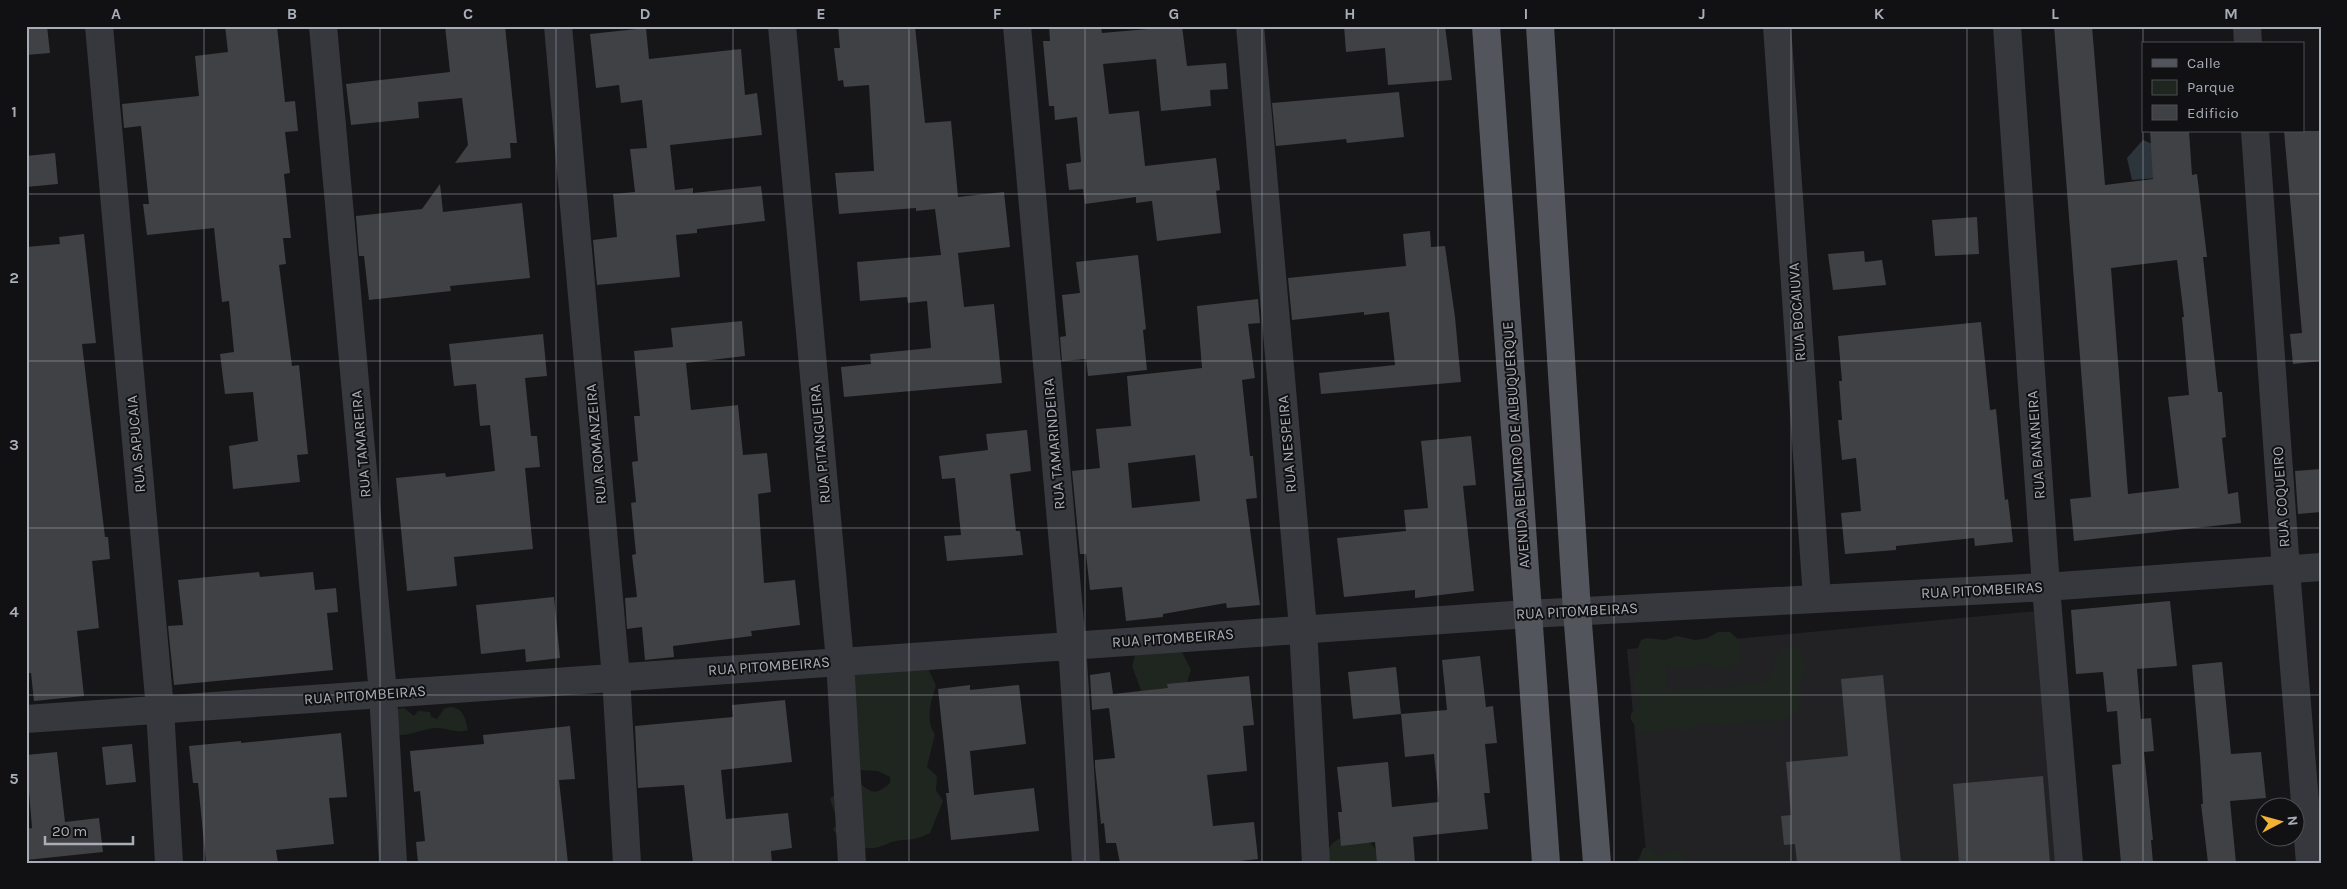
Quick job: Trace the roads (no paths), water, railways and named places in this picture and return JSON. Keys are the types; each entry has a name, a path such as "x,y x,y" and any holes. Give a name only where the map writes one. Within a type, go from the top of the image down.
{"main road":[{"name":"AVENIDA BELMIRO DE ALBUQUERQUE","path":"1486,26 1546,863"},
{"path":"1540,26 1577,612 1597,863"}],"street":[{"name":"RUA SAPUCAIA","path":"99,26 160,709 169,863"},
{"name":"RUA TAMAREIRA","path":"323,26 383,694 393,863"},
{"name":"RUA ROMANZEIRA","path":"558,26 616,677 627,863"},
{"name":"RUA PITANGUEIRA","path":"782,26 840,661 852,863"},
{"name":"RUA TAMARINDEIRA","path":"1017,26 1072,645 1086,863"},
{"name":"RUA NESPEIRA","path":"1250,26 1303,628 1316,863"},
{"name":"RUA BOCAIUVA","path":"1777,26 1817,598"},
{"name":"RUA BANANEIRA","path":"2006,26 2046,587 2069,863"},
{"path":"2247,26 2248,42"},
{"name":"RUA COQUEIRO","path":"2254,132 2286,570 2310,863"},
{"name":"RUA PITOMBEIRAS","path":"26,719 1303,628 1817,598 2046,587 2321,568"}]}
